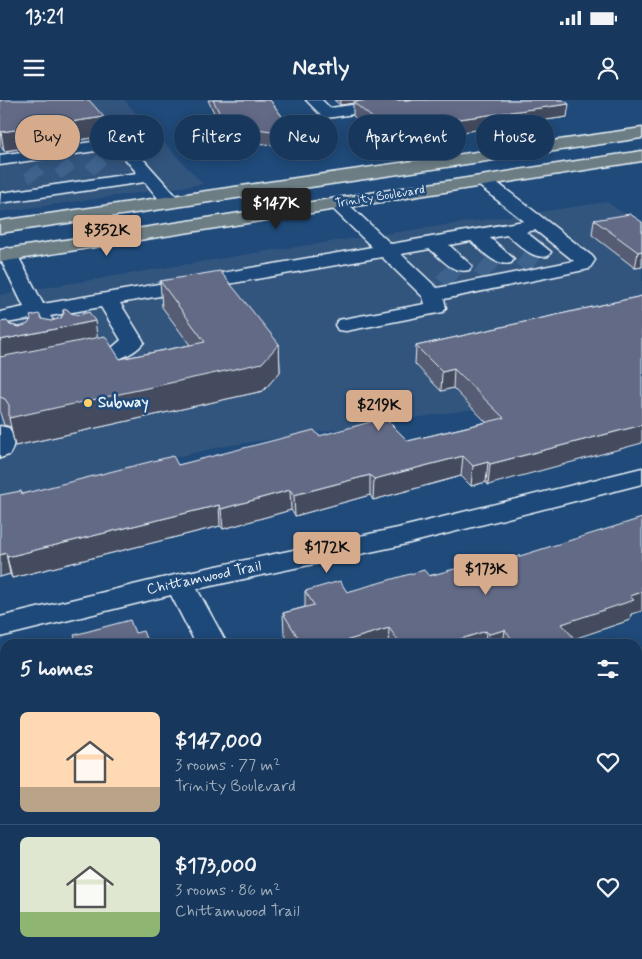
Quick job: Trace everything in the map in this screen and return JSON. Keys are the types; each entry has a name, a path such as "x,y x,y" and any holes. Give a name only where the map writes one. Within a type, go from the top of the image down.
{"main road":[{"name":"Trinity Boulevard","path":"7,226 642,133"},
{"name":"Trinity Boulevard","path":"4,255 642,156"},
{"path":"313,181 338,204"}],"street":[{"path":"313,100 327,112 420,100"},
{"path":"0,159 34,174 96,165 120,143 172,202"},
{"path":"7,226 0,198 34,174 96,165 149,176"},
{"path":"433,295 504,270 582,266 585,260 484,181"},
{"path":"338,204 433,295 436,308 346,325"},
{"path":"19,338 3,318 107,298 540,224"},
{"path":"504,270 511,229"},
{"path":"484,234 504,270"},
{"path":"435,242 504,270"},
{"path":"435,242 504,270"},
{"path":"4,255 63,354 120,352 133,342 107,298"},
{"path":"67,306 79,326"},
{"path":"0,434 2,444 0,450"},
{"name":"Chittamwood Trail","path":"0,627 179,583 398,537 642,476"},
{"path":"179,583 209,639"}],"shaded area":[{"path":"0,100 124,100 138,115 90,115 90,160 164,160 164,143 174,153 174,160 180,160 203,184 0,212"},
{"path":"607,202 642,226 642,369 487,407 219,447 0,500 0,295 267,251"}],"building":[{"path":"0,100 89,100 102,115 90,115 90,119 80,120 80,115 15,115 15,130 1,132"},
{"path":"213,100 270,100 281,115 270,115 270,131 260,129 260,115 220,115"},
{"path":"370,100 563,100 569,104 476,115 476,117 466,118 466,115 369,115 353,102"},
{"path":"630,214 642,222 642,251 638,252 594,220"},
{"path":"220,271 279,344 262,363 9,418 9,405 5,399 0,397 0,357 105,336 120,359 205,342 160,281"},
{"path":"642,296 642,425 490,464 488,462 473,466 463,456 374,479 370,475 294,495 290,490 221,509 219,505 7,557 6,553 0,555 0,495 21,491 22,494 173,456 178,465 314,430 319,436 385,418 408,441 504,418 454,369 442,372 416,346"},
{"path":"67,309 71,313 79,315 89,312 95,321 0,340 0,322 7,321 10,325 19,327 28,324 31,319 30,316 39,314 42,319 51,321 61,318 64,313 63,310"},
{"path":"642,518 642,592 630,596 634,600 562,624 575,639 512,639 505,630 489,634 486,631 461,639 397,639 389,628 352,639 299,639 283,613 314,605 305,591 340,581 347,592 424,570 429,576 476,563 479,566 507,560"},
{"path":"130,620 135,633 143,631 146,639 75,639 74,635"}],"tunnel":[{"path":"92,160 100,169"},
{"path":"61,165 68,174"},
{"path":"31,169 37,178"},
{"path":"522,255 535,265"},
{"path":"481,263 492,273"},
{"path":"444,269 455,280"}],"place":[{"name":"Subway","path":"88,403"}]}
